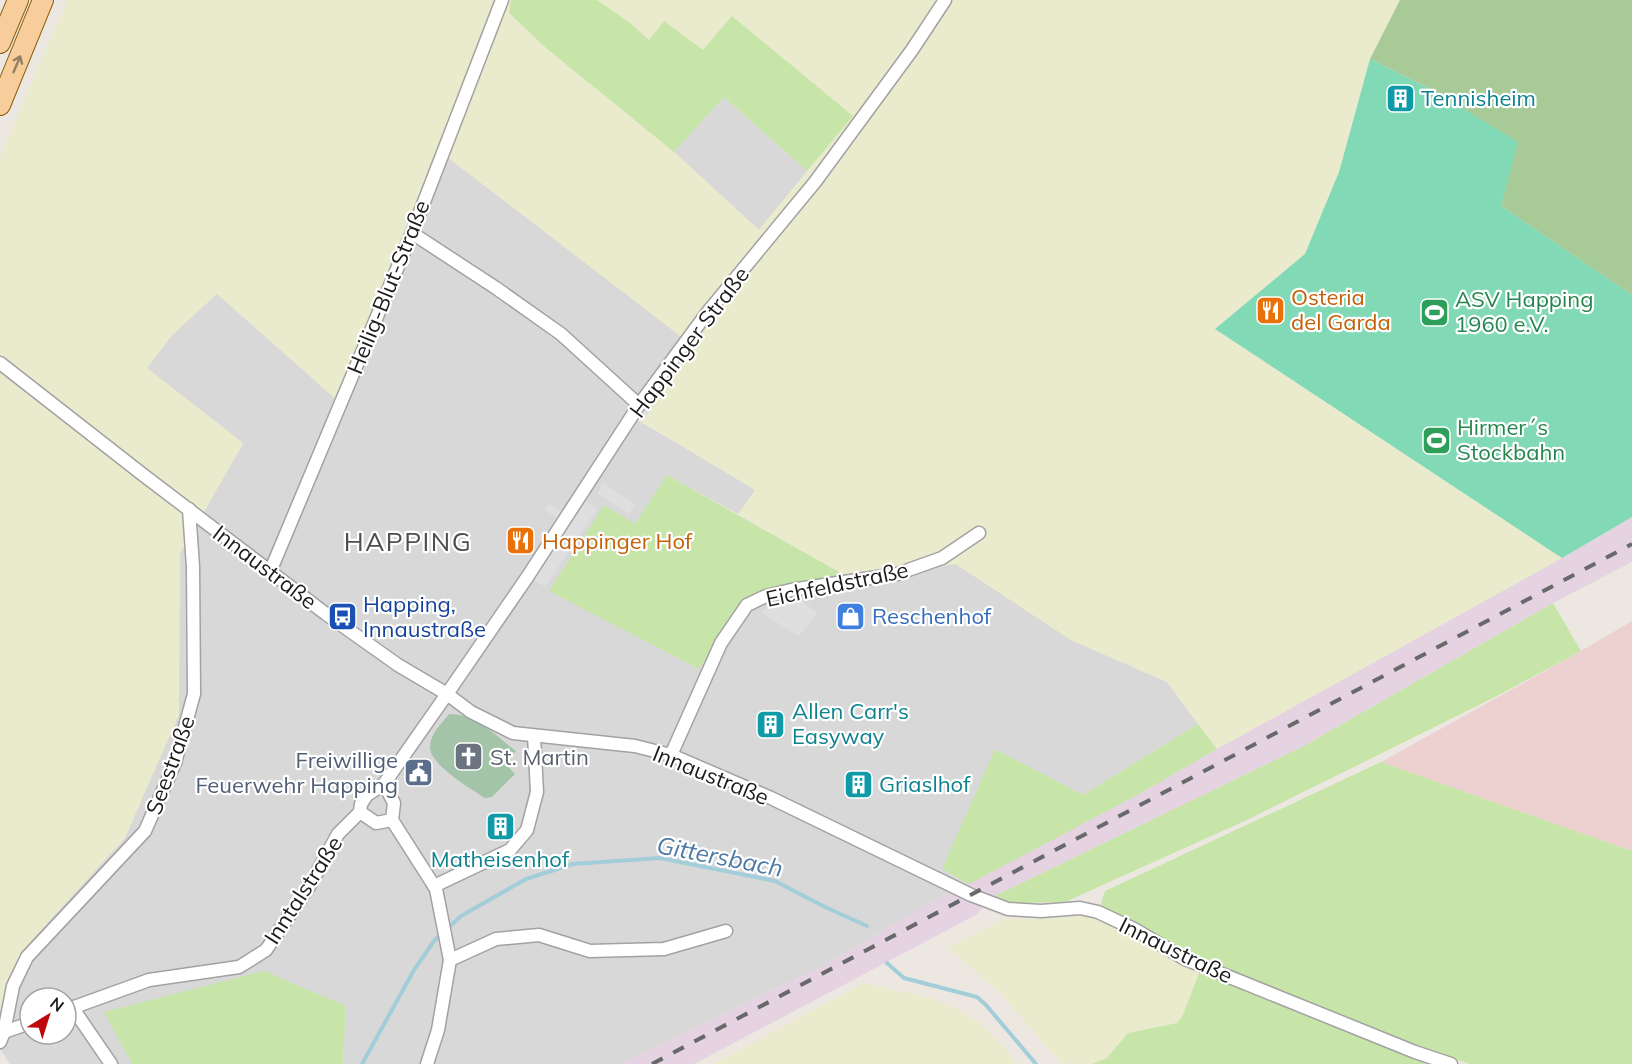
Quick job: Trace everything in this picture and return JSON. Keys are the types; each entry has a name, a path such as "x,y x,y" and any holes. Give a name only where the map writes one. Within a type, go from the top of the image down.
{"main road":[{"path":"0,43 18,0"},
{"path":"0,105 44,0"}],"street":[{"name":"Heilig-Blut-Straße","path":"270,572 412,232 502,0"},
{"name":"Happinger Straße","path":"447,694 528,576 639,405 706,313 815,182 912,50 945,0"},
{"path":"412,232 561,334 639,405"},
{"name":"Innaustraße","path":"0,363 270,572 398,665 447,694 471,712 513,733 635,746 670,755 771,798 960,890 998,906 1021,910 1080,908 1098,912 1185,958 1414,1052 1451,1064"},
{"name":"Seestraße","path":"2,1037 13,986 27,957 145,831 175,763 194,694 193,567 189,509"},
{"name":"Eichfeldstraße","path":"670,755 720,643 747,605 766,596 791,590 897,573 942,558 979,533"},
{"name":"Inntalstraße","path":"78,1005 149,980 239,967 266,950 310,885 338,834 360,812 361,804 368,795 384,784 447,694"},
{"path":"435,886 510,850 526,830 537,792 534,736"},
{"path":"384,784 394,803 392,820 435,886 450,960 438,1030 427,1064"},
{"path":"360,812 376,824 392,820"},
{"path":"450,960 496,939 539,935 590,951 664,949 726,931"},
{"path":"78,1020 111,1064"},
{"path":"2,1037 18,1029"}],"shaded area":[{"path":"724,97 807,171 759,230 674,152"},
{"path":"447,156 683,338 634,418 756,490 738,514 667,475 743,603 848,577 956,564 1071,640 1167,682 1198,724 1083,795 942,869 969,884 944,895 821,967 620,1064 343,1064 346,1007 105,1012 132,1064 10,1064 0,1049 0,1011 10,974 30,942 125,838 178,715 180,553 243,444 147,368 172,335 217,293 337,400","holes":["434,733 506,763 515,773"]},
{"path":"684,343 691,348 644,420 634,413"},
{"path":"603,483 635,504 629,514 597,493"},
{"path":"580,497 597,509 545,587 528,576 563,522 545,510 549,504 568,515"},
{"path":"1632,517 1632,562 1553,603 1304,746 993,897 976,915 694,1064 620,1064 821,967 944,895 1141,793"},
{"path":"801,600 817,613 799,636 760,612 782,602"},
{"path":"1632,621 1632,851 1381,762 1581,651"}],"green space":[{"path":"67,0 511,0 509,14 546,48 674,152 759,230 853,116 732,16 703,50 664,22 649,40 630,23 597,0 1400,0 1370,59 1339,172 1305,254 1215,329 1562,558 1217,749 1167,682 1071,640 956,564 848,577 738,514 755,490 634,417 683,338 447,157 337,400 217,294 172,335 147,368 243,443 180,553 179,715 125,837 30,942 10,974 0,1011 0,157"},
{"path":"511,0 597,0 630,23 649,40 664,21 703,50 732,16 853,116 807,171 724,97 674,152 546,48 509,13"},
{"path":"1400,0 1632,0 1632,295 1501,206 1517,142 1434,91 1370,59"},
{"name":"ASV Happing 1960 e.V.","path":"1370,59 1434,91 1518,142 1501,206 1632,295 1632,517 1562,558 1215,329 1305,254 1339,172"},
{"path":"667,475 848,577 743,603 699,669 549,591 604,505 635,524"},
{"path":"1553,603 1581,651 1495,697 1249,819 1065,902 1012,903 993,897 1304,746"},
{"path":"449,714 477,721 516,751 506,763 515,774 492,797 485,798 461,782 443,768 432,754 430,747 432,738"},
{"path":"1198,724 1217,749 1141,793 969,884 942,869 995,749 1083,795"},
{"path":"1381,762 1632,851 1632,1064 1470,1064 1228,972 1103,908 1101,904 1105,891"},
{"path":"1070,914 1092,916 1109,921 1200,971 1182,1017 1177,1023 1128,1033 1107,1058 1092,1064 1061,1063 998,991 948,947 1006,919 1033,919"},
{"path":"264,971 346,1006 343,1064 132,1064 104,1012"},
{"path":"1200,971 1297,1012 1434,1064 1092,1064 1107,1058 1128,1033 1177,1023 1182,1017"},
{"path":"864,983 930,998 960,1010 980,1023 1016,1064 713,1064"}],"waterway":[{"name":"Gittersbach","path":"447,929 461,916 526,879 573,864 660,858 775,881 867,926"},
{"name":"Gittersbach","path":"362,1064 414,970 441,934"},
{"name":"Gittersbach","path":"887,963 904,978 977,997 1036,1064"}],"railway":[{"path":"652,1064 1632,544"}],"place":[{"name":"Tennisheim","path":"1400,98"},
{"name":"Osteria del Garda","path":"1270,310"},
{"name":"ASV Happing 1960 e.V.","path":"1434,312"},
{"name":"Hirmer´s Stockbahn","path":"1436,440"},
{"name":"Happinger Hof","path":"521,541"},
{"name":"Reschenhof","path":"851,616"},
{"name":"Happing, Innaustraße","path":"342,617"},
{"name":"Allen Carr's Easyway","path":"771,724"},
{"name":"St. Martin","path":"469,757"},
{"name":"Freiwillige Feuerwehr Happing","path":"419,773"},
{"name":"Griaslhof","path":"858,784"},
{"name":"Matheisenhof","path":"500,827"}],"district":[{"name":"HAPPING","path":"408,541"}]}
